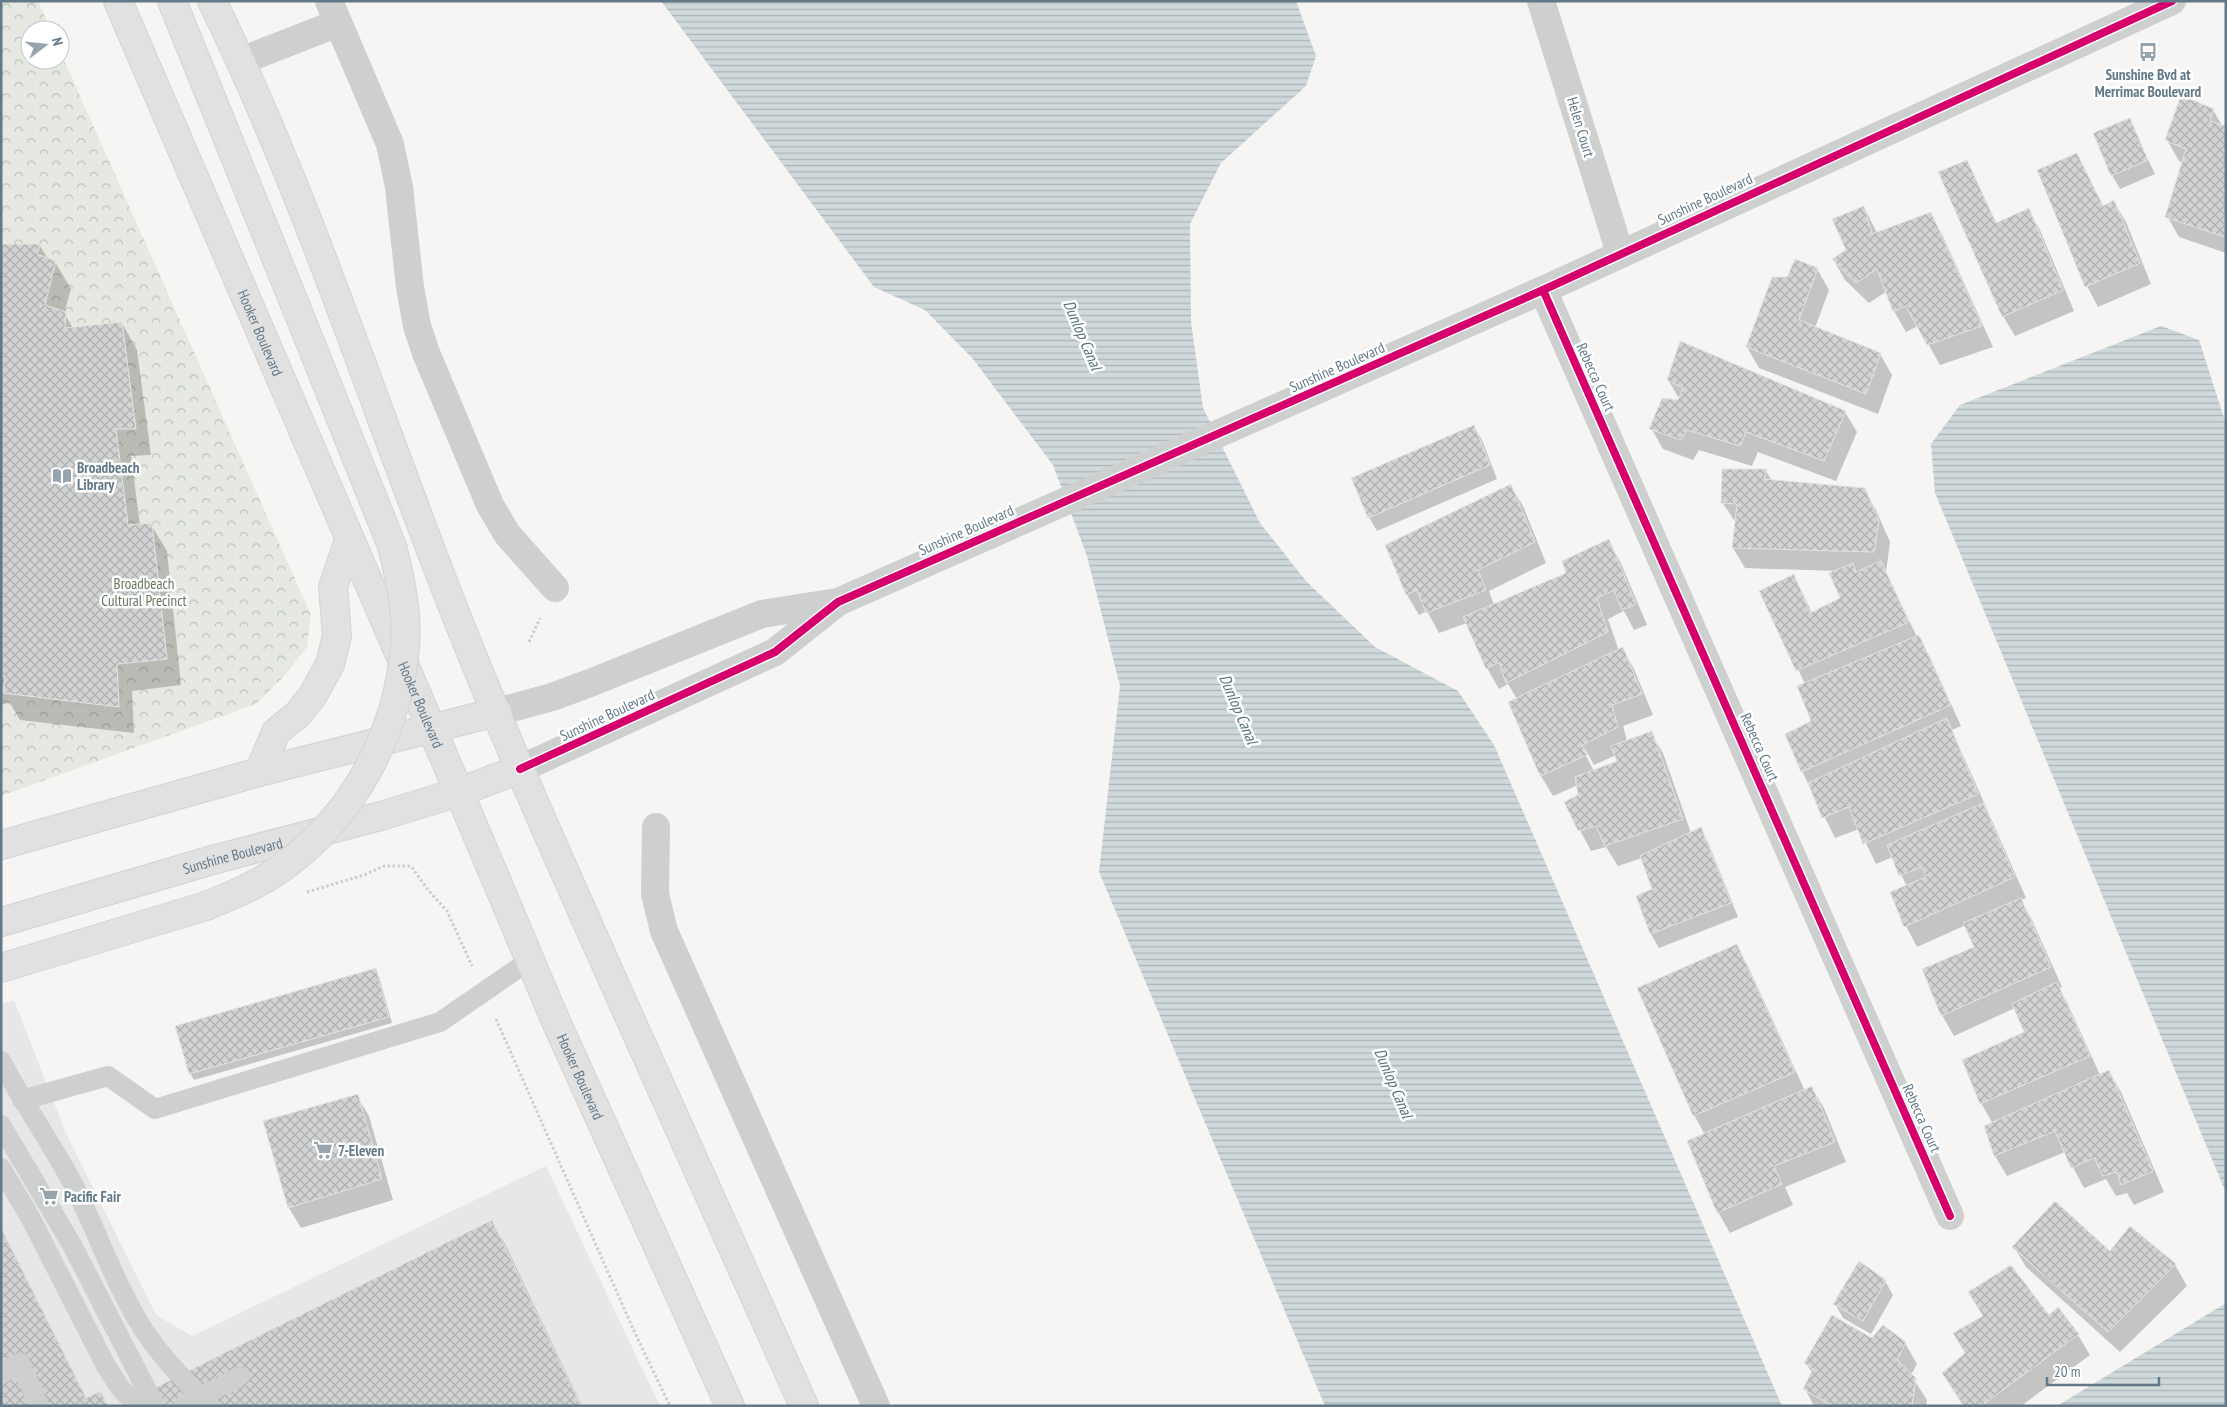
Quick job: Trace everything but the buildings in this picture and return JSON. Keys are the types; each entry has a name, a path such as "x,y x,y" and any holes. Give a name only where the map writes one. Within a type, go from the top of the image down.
{"main road":[{"name":"Hooker Boulevard","path":"118,1 611,1146 730,1406"},
{"path":"1,968 206,906 259,882 283,867 334,822 357,789 376,753 389,722 399,684 405,646 400,578 392,546 172,1"},
{"path":"212,1 241,62 347,322 452,604 520,769 804,1406"},
{"path":"259,772 276,732 298,714 314,696 330,664 337,636 333,587 349,540"},
{"name":"Sunshine Boulevard","path":"1,845 347,748 497,712"},
{"name":"Sunshine Boulevard","path":"1,922 216,859 381,816 459,792 520,769"}],"street":[{"name":"Helen Court","path":"1541,1 1620,253"},
{"name":"Sunshine Boulevard","path":"520,769 775,652 838,602 1235,428 1543,290 2172,1"},
{"path":"241,62 333,12 390,144 399,188 410,287 417,326 426,353 490,505 507,534 555,588"},
{"name":"Rebecca Court","path":"1543,290 1950,1216"},
{"name":"Sunshine Boulevard","path":"497,712 552,697 590,683 762,614 838,602"},
{"path":"656,827 655,894 664,931 876,1406"}],"lane":[{"path":"22,1100 108,1076 155,1109 440,1022 530,960"},
{"path":"1,1061 22,1100 58,1155 89,1216 124,1293 143,1328 159,1352 198,1403 240,1376"},
{"path":"1,1125 72,1245 155,1406"},
{"path":"1,1168 30,1217 106,1366 121,1389 138,1406"},
{"path":"1,1374 20,1363 39,1406"}],"shaded area":[{"name":"Pacific Fair","path":"14,1000 65,1131 156,1315 192,1336 546,1166 660,1406 1,1406 1,1004"}],"green space":[{"name":"Broadbeach Cultural Precinct","path":"1,1 38,1 47,20 20,20 20,70 68,70 311,615 307,647 285,675 256,704 1,796"}],"water":[{"name":"Dunlop Canal","path":"661,1 1296,1 1316,56 1306,86 1221,163 1190,224 1191,322 1203,408 1260,523 1306,581 1375,647 1458,691 1494,745 1782,1406 1325,1406 1099,872 1120,686 1087,556 1053,465 973,359 925,310 874,287"},
{"path":"2161,326 2199,340 2226,424 2226,1193 1935,493 1931,444 1960,405"},
{"path":"2226,1303 2226,1406 2057,1406"}],"cycle path":[{"path":"520,769 775,652 838,602 1543,290 2172,1"},
{"path":"1543,290 1950,1216"}],"place":[{"name":"Sunshine Bvd at Merrimac Boulevard","path":"2148,52"},
{"name":"Broadbeach Library","path":"62,476"},
{"name":"7-Eleven","path":"323,1150"},
{"name":"Pacific Fair","path":"49,1196"}]}
